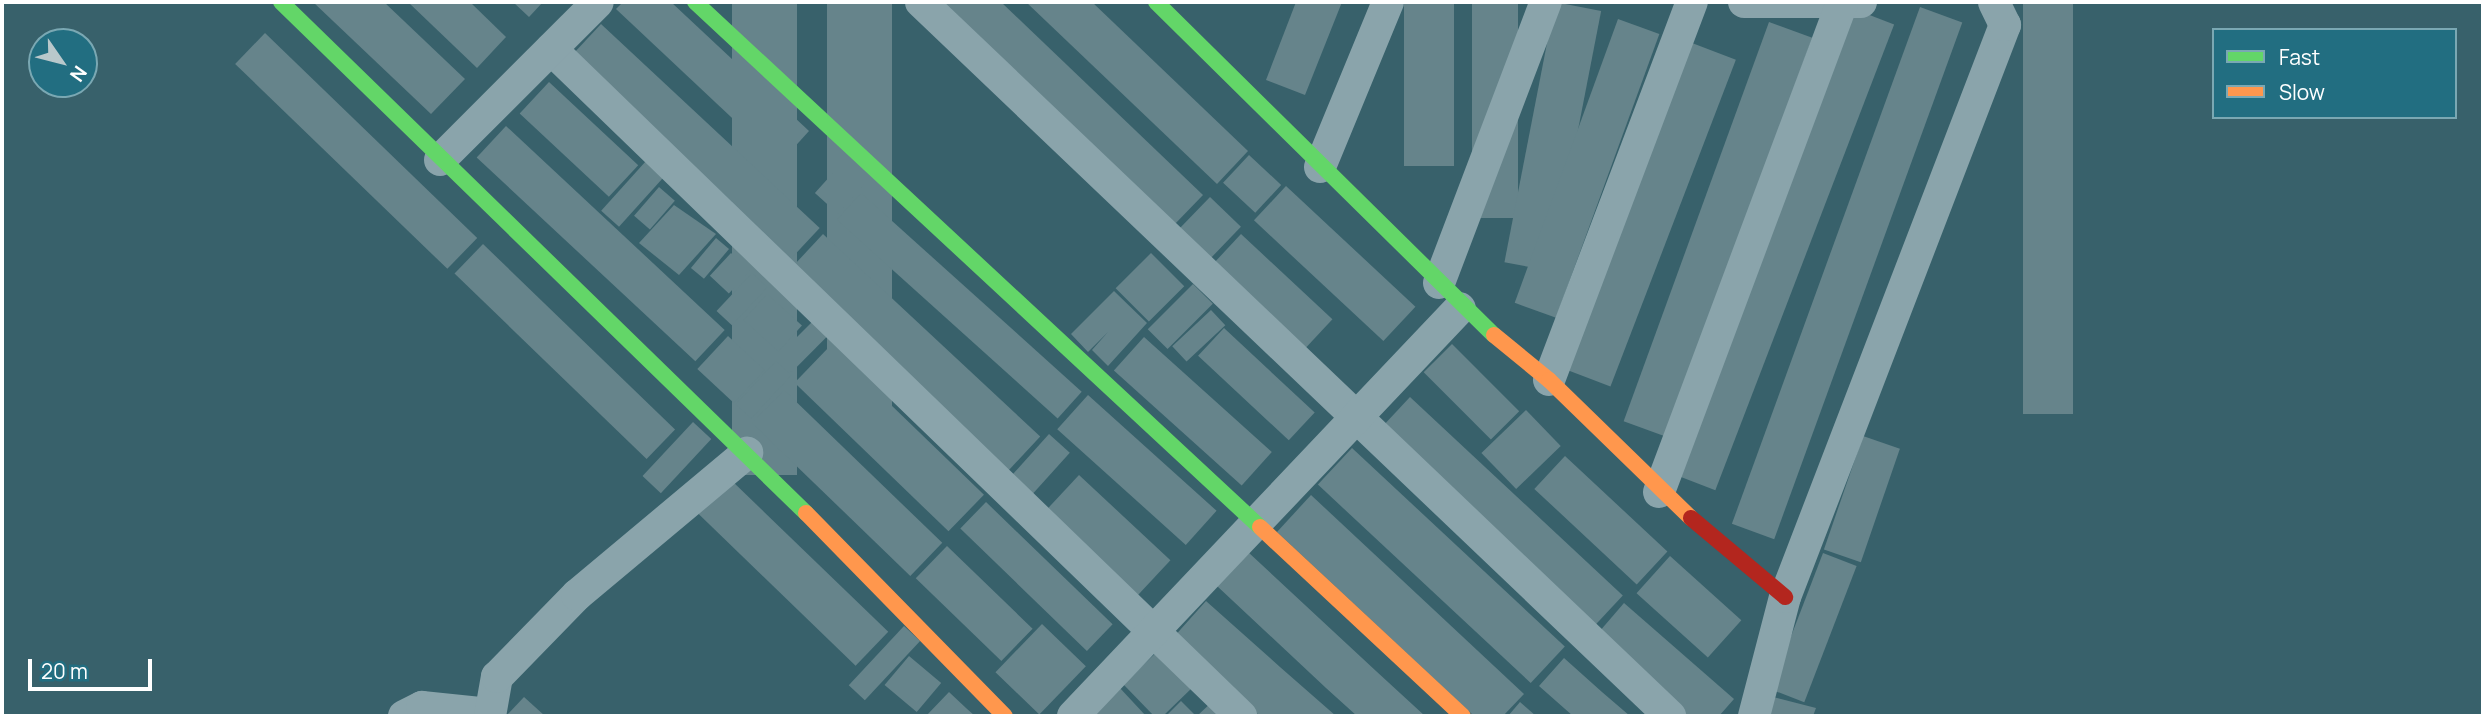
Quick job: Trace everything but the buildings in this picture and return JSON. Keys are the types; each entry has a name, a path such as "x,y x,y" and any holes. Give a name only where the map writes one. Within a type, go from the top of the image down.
{"street":[{"path":"281,2 440,160 747,453 1005,716"},
{"path":"440,160 598,2"},
{"path":"695,2 1258,521 1463,716"},
{"path":"921,2 1670,716"},
{"path":"1156,2 1439,283 1460,308 1549,380 1660,492 1785,597"},
{"path":"1320,167 1388,2"},
{"path":"1439,283 1546,2"},
{"path":"1549,380 1692,2"},
{"path":"1744,2 1862,2"},
{"path":"1754,716 1785,597 2005,25 1994,2"},
{"path":"1660,492 1842,3"},
{"path":"551,49 1241,716"},
{"path":"1073,716 1460,308"},
{"path":"404,716 422,707 490,715 497,677 577,595 747,453"}],"traffic: fast":[{"path":"281,2 806,513"},
{"path":"695,2 1260,527"},
{"path":"1156,2 1494,335"}],"traffic: slow":[{"path":"1494,335 1549,380 1691,518"},
{"path":"806,513 1005,716"},
{"path":"1260,527 1463,716"}],"traffic: jam":[{"path":"1691,518 1785,597"}]}
